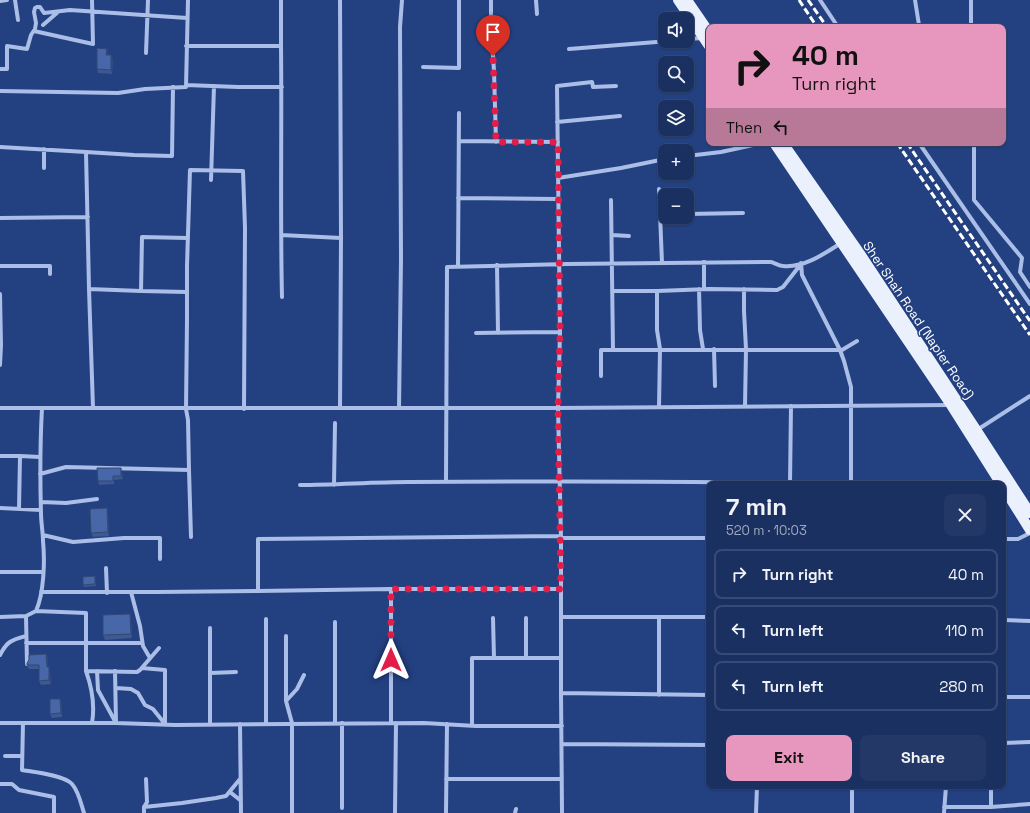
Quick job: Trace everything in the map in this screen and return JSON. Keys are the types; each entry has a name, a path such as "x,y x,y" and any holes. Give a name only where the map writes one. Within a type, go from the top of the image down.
{"main road":[{"path":"678,0 706,38"},
{"path":"687,0 706,37"},
{"name":"Sher Shah Road (Napier Road)","path":"776,146 842,243 855,255 974,433 1030,513"},
{"name":"Sher Shah Road (Napier Road)","path":"785,146 951,405 974,433 999,481"},
{"path":"1006,492 1030,532"}],"street":[{"path":"0,2 7,0"},
{"path":"16,0 18,20"},
{"path":"34,31 93,44 92,0"},
{"path":"146,52 148,0"},
{"path":"186,85 188,0"},
{"path":"282,0 282,297"},
{"path":"340,0 340,408"},
{"path":"399,408 401,259 400,27 402,0"},
{"path":"423,67 459,68 458,0"},
{"path":"491,0 496,142"},
{"path":"536,0 537,14"},
{"path":"820,0 836,24"},
{"path":"915,0 919,24"},
{"path":"971,0 971,24"},
{"path":"0,69 6,69 8,46 27,49 36,23 34,12 35,8 37,7 40,7 44,13 70,10 187,18"},
{"path":"43,25 58,12"},
{"path":"694,39 706,39"},
{"path":"568,50 658,42"},
{"path":"186,46 281,46"},
{"path":"562,813 561,537 558,408 560,332 557,86 592,82 593,87 616,86"},
{"path":"0,91 118,93 186,85 282,87"},
{"path":"211,180 214,86"},
{"path":"0,147 172,156 173,87"},
{"path":"458,267 459,113"},
{"path":"557,122 620,116"},
{"path":"459,141 558,142"},
{"path":"694,155 721,152 748,146"},
{"path":"921,146 1030,304"},
{"path":"974,146 974,200 1022,258 1020,272 1030,287"},
{"path":"44,149 44,168"},
{"path":"86,152 92,408"},
{"path":"558,178 658,160"},
{"path":"191,537 188,420 186,408 187,238 190,170 243,171 245,228 244,409"},
{"path":"458,198 558,199"},
{"path":"611,200 613,350"},
{"path":"694,214 743,213"},
{"path":"0,218 88,217"},
{"path":"662,263 663,224"},
{"path":"281,235 341,238"},
{"path":"612,235 629,236"},
{"path":"141,291 142,237 187,238"},
{"path":"446,482 446,267 704,262 771,262 782,266 794,266 814,260 842,243"},
{"path":"704,262 704,289"},
{"path":"612,291 704,289 777,290 783,287 801,263"},
{"path":"801,263 802,275 840,350 850,380 851,481"},
{"path":"497,265 498,333"},
{"path":"0,266 50,266 50,274"},
{"path":"89,289 187,292"},
{"path":"699,290 700,330 703,349"},
{"path":"744,290 746,349 745,406"},
{"path":"657,291 657,330 660,349 659,407"},
{"path":"0,294 0,365"},
{"path":"476,333 560,332"},
{"path":"602,376 601,350 842,350 857,341"},
{"path":"714,349 715,386"},
{"path":"974,433 1030,396"},
{"path":"0,408 244,409 951,405"},
{"path":"790,481 791,406"},
{"path":"36,611 40,602 43,572 40,474 42,408"},
{"path":"334,485 335,423"},
{"path":"0,456 40,456"},
{"path":"18,509 20,456"},
{"path":"40,474 66,467 189,470"},
{"path":"300,485 406,482 706,482"},
{"path":"41,502 66,502 97,499"},
{"path":"0,508 41,510"},
{"path":"1006,539 1018,539 1030,532"},
{"path":"43,535 73,542 124,538 160,538 160,559"},
{"path":"258,591 258,539 561,537 706,538"},
{"path":"106,568 107,592"},
{"path":"0,572 43,572"},
{"path":"391,589 395,813"},
{"path":"41,592 561,589"},
{"path":"131,592 140,626 142,643 150,658"},
{"path":"0,617 26,616 36,611 86,613 86,671 90,681 93,703 94,714 92,723"},
{"path":"26,616 27,664"},
{"path":"561,617 706,617"},
{"path":"659,617 659,695"},
{"path":"493,618 494,658"},
{"path":"526,618 526,658"},
{"path":"266,619 266,723"},
{"path":"1006,620 1030,621"},
{"path":"335,622 336,723"},
{"path":"210,628 210,724"},
{"path":"0,655 2,650 9,642 26,636"},
{"path":"286,636 286,701 292,723 292,813"},
{"path":"26,643 142,643"},
{"path":"86,671 137,672 158,648"},
{"path":"472,726 472,658 561,658"},
{"path":"142,668 165,670 165,724"},
{"path":"97,672 98,690 116,723"},
{"path":"116,672 116,723"},
{"path":"210,673 236,672"},
{"path":"286,701 297,690 304,675"},
{"path":"116,688 131,689 138,693 145,705 153,709 165,724"},
{"path":"562,693 706,695"},
{"path":"1006,697 1030,697"},
{"path":"0,723 424,723 472,726 562,726"},
{"path":"23,723 22,770 57,776 72,784 78,794 84,813"},
{"path":"342,723 342,808"},
{"path":"240,724 241,813"},
{"path":"446,724 446,813"},
{"path":"1006,743 1030,742"},
{"path":"562,744 706,745"},
{"path":"5,756 22,756"},
{"path":"144,813 144,807 147,802 146,779"},
{"path":"144,807 226,796 240,779"},
{"path":"446,779 562,779"},
{"path":"0,784 12,784 19,790 54,797 54,813"},
{"path":"756,813 757,789"},
{"path":"852,789 852,813"},
{"path":"944,813 946,789"},
{"path":"991,789 991,807"},
{"path":"230,792 240,800"},
{"path":"944,807 991,807 1030,804"}],"building":[{"path":"97,48 107,49 106,55 111,55 111,70 97,69"},
{"path":"97,468 121,468 121,476 113,476 113,481 98,481"},
{"path":"107,508 108,532 91,533 90,509"},
{"path":"95,576 95,584 83,585 83,577"},
{"path":"130,614 131,634 103,635 103,615"},
{"path":"46,654 47,667 49,667 49,680 39,681 39,665 27,665 29,655"},
{"path":"50,699 60,699 61,713 50,714"}],"railway":[{"path":"799,0 815,24"},
{"path":"808,0 825,24"},
{"path":"899,146 1030,335"},
{"path":"909,146 1030,321"}],"route":[{"path":"391,660 391,589 561,589 558,408 560,332 558,142 496,142 493,56"}]}
